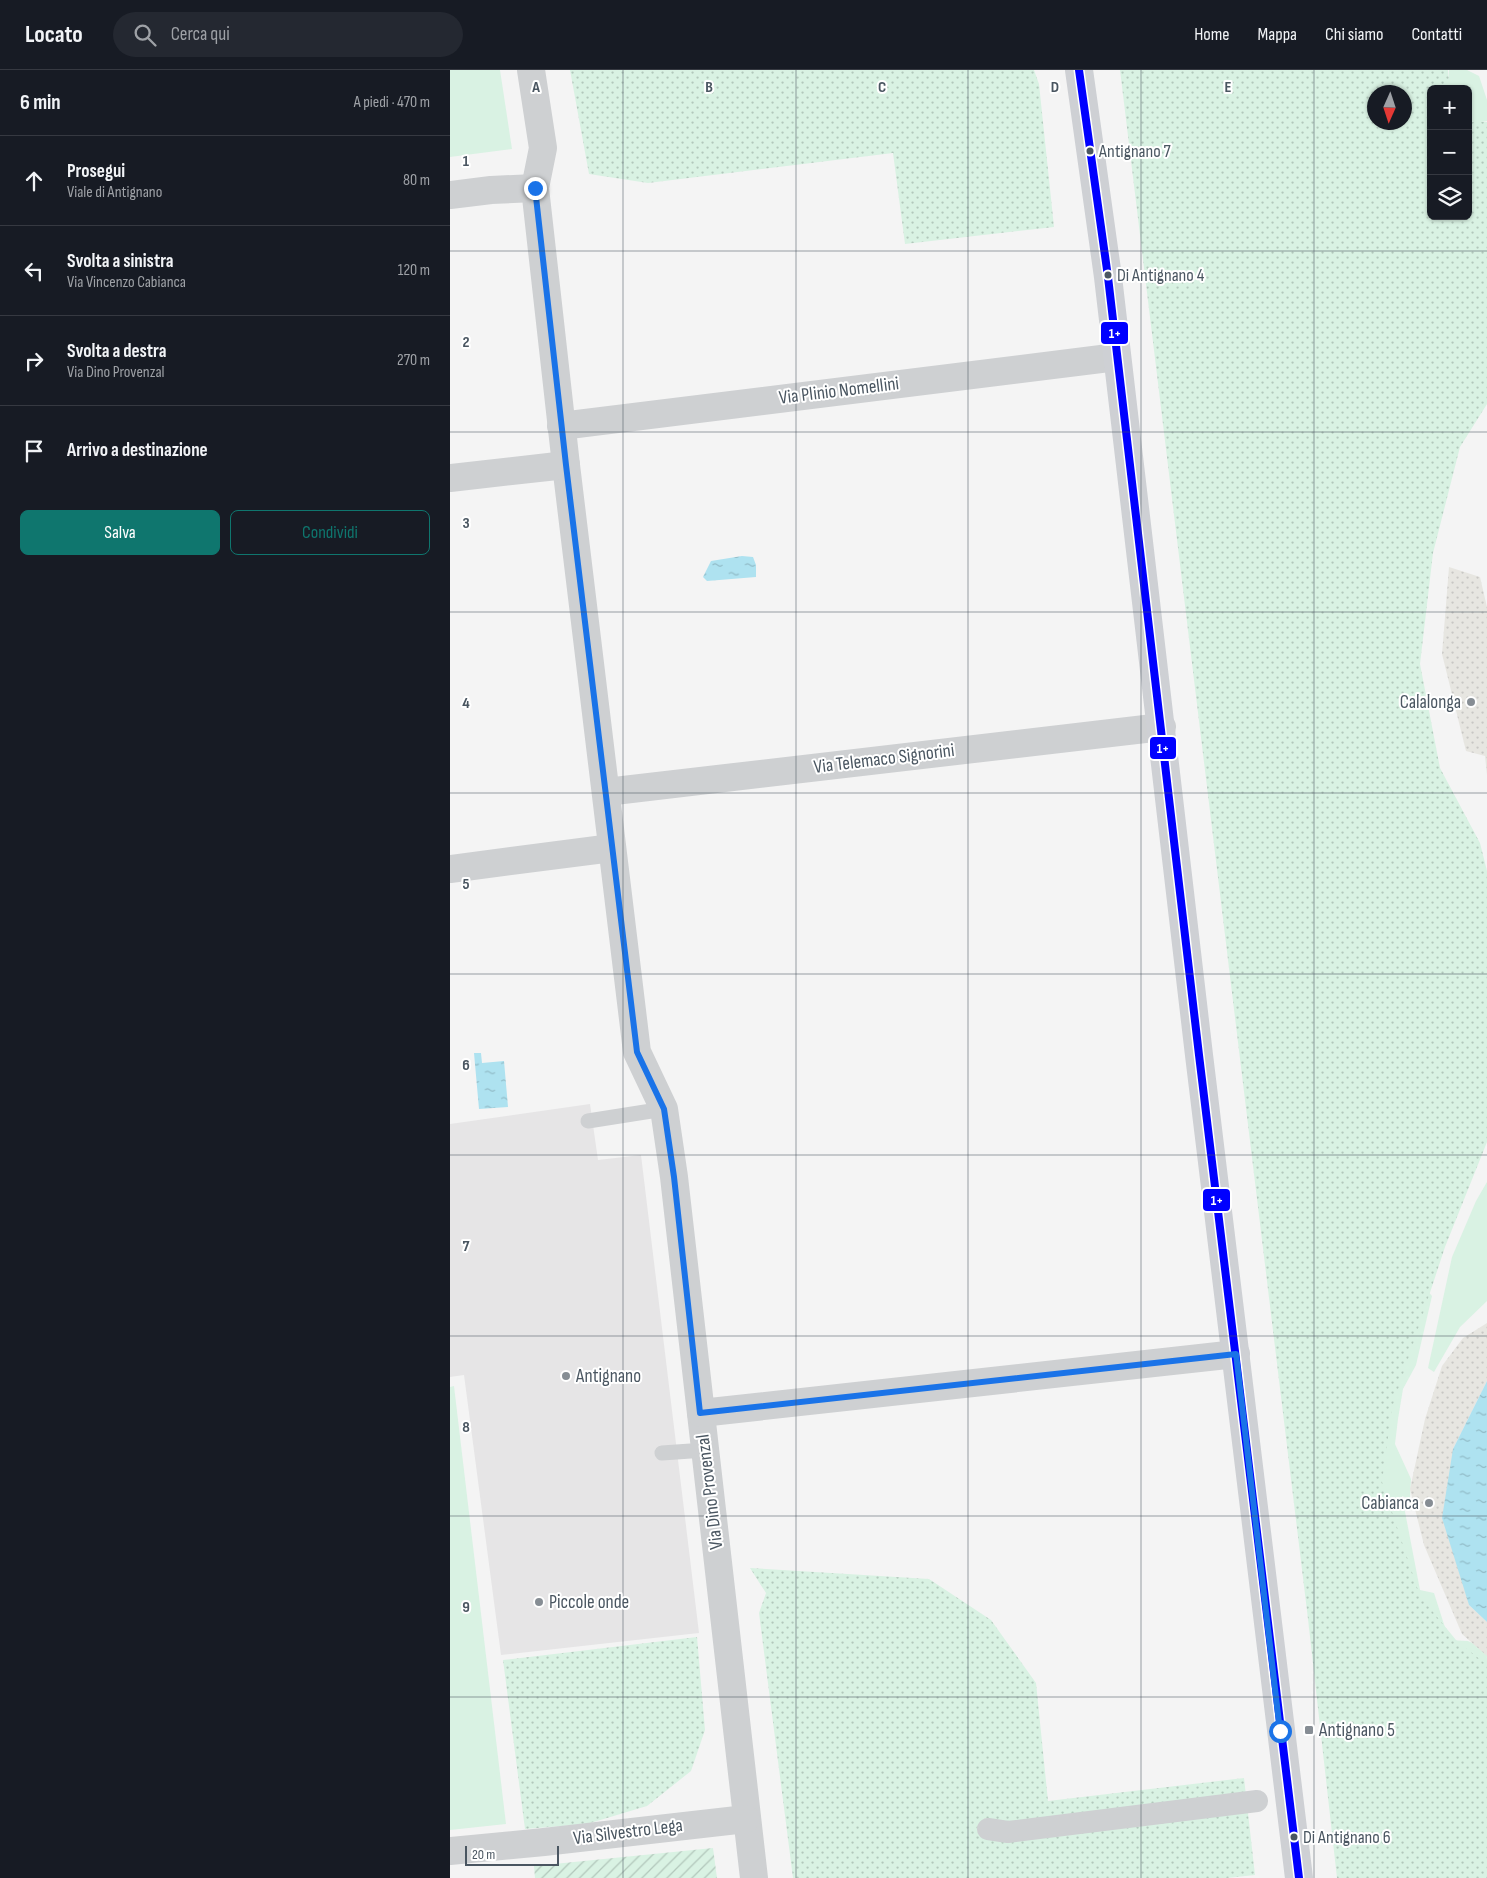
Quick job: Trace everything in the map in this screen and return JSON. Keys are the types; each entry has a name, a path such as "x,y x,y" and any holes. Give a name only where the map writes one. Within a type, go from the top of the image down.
{"main road":[{"path":"1079,70 1100,212 1299,1878"}],"street":[{"name":"Via Dino Provenzal","path":"531,70 543,148 535,188 566,465 637,1052 664,1109 674,1177 754,1878"},
{"path":"450,195 491,190 535,188"},
{"name":"Via Plinio Nomellini","path":"562,426 1117,357"},
{"path":"450,478 566,465"},
{"name":"Via Telemaco Signorini","path":"606,792 1162,727"},
{"path":"450,869 612,848"},
{"path":"700,1413 1236,1354"},
{"path":"988,1829 1008,1832 1257,1801"},
{"name":"Via Silvestro Lega","path":"450,1851 746,1818"}],"lane":[{"path":"588,1121 664,1109"},
{"path":"662,1453 705,1450"}],"shaded area":[{"name":"Antignano","path":"590,1104 598,1160 641,1155 699,1633 501,1655 464,1375 450,1377 450,1124"}],"green space":[{"path":"450,70 500,70 512,149 450,157"},
{"path":"570,70 1034,70 1039,84 1054,227 905,244 893,153 648,183 589,174"},
{"path":"1120,70 1448,70 1450,85 1427,85 1427,220 1472,220 1472,122 1487,122 1487,404 1460,447 1433,553 1420,664 1440,768 1480,843 1487,871 1487,1142 1445,1247 1392,1408 1382,1482 1420,1596 1456,1640 1487,1665 1487,1878 1337,1878 1308,1619"},
{"path":"1449,70 1467,70 1479,76 1487,100 1487,121 1472,124 1472,85 1449,85"},
{"path":"1487,1182 1487,1301 1460,1327 1434,1372 1428,1368 1452,1257 1476,1201"},
{"path":"1424,1287 1432,1296 1416,1365 1403,1389 1395,1444 1411,1479 1410,1499 1402,1496 1420,1590 1434,1593 1449,1640 1468,1641 1487,1650 1487,1700 1435,1651 1381,1502 1380,1338"},
{"path":"454,1386 506,1824 450,1830 450,1387"},
{"path":"750,1568 929,1579 991,1620 1036,1683 1048,1801 1244,1778 1255,1875 1227,1878 793,1878 759,1613 766,1593"},
{"path":"697,1637 705,1730 691,1771 647,1806 587,1824 525,1829 503,1660"},
{"path":"713,1848 717,1878 535,1878 534,1866"}],"sand":[{"name":"Calalonga","path":"1449,567 1480,577 1487,607 1487,775 1485,756 1466,751 1442,654"},
{"name":"Cabianca","path":"1487,1323 1487,1381 1453,1449 1469,1605 1487,1622 1487,1656 1462,1634 1424,1545 1410,1489 1425,1419 1442,1366 1463,1338"}],"water":[{"path":"742,556 753,557 756,565 756,577 707,581 703,577 711,561"},
{"path":"474,1053 481,1053 482,1063 504,1061 508,1107 479,1109"},
{"path":"1487,1381 1487,1622 1469,1605 1442,1518 1453,1449"}],"transit line":[{"name":"1+","path":"1079,70 1108,277 1199,1055 1299,1878"}],"place":[{"name":"Antignano 7","path":"1090,151"},
{"name":"Di Antignano 4","path":"1108,275"},
{"name":"Calalonga","path":"1471,702"},
{"name":"Antignano","path":"566,1376"},
{"name":"Cabianca","path":"1429,1503"},
{"name":"Piccole onde","path":"539,1602"},
{"name":"Antignano 5","path":"1309,1730"},
{"name":"Di Antignano 6","path":"1294,1837"}],"route":[{"path":"535,188 566,465 637,1052 664,1109 674,1177 700,1413 1236,1354 1280,1731"}]}
